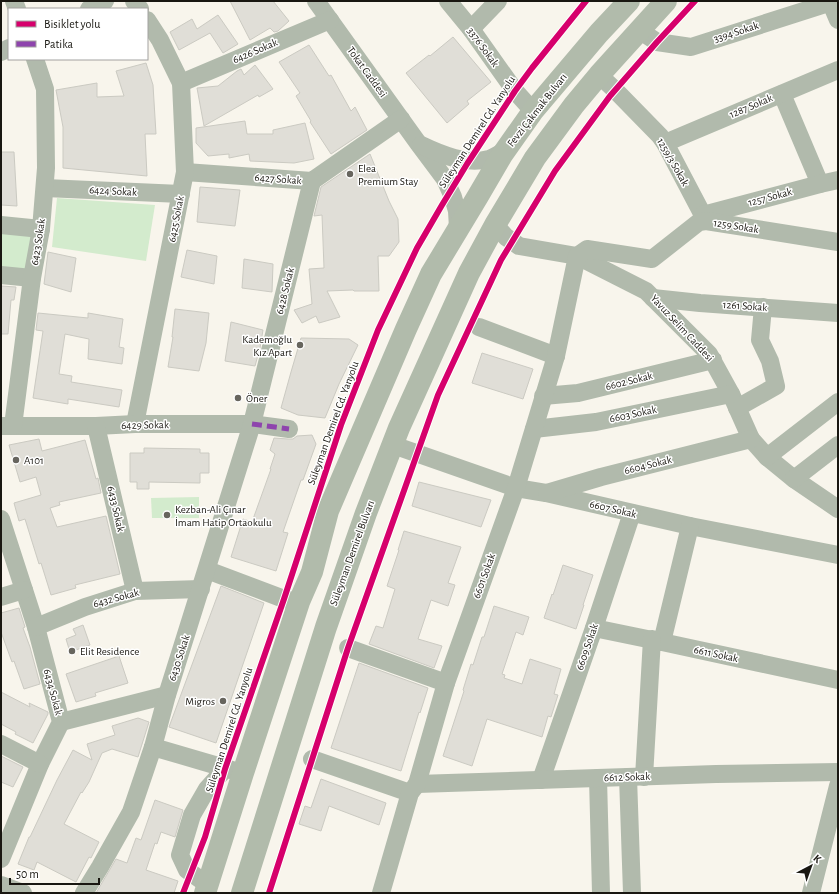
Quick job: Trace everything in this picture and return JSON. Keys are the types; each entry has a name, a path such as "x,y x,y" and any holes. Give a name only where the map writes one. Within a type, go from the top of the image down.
{"main road":[{"name":"Fevzi Çakmak Bulvarı","path":"458,228 506,150 534,111 599,33 629,1"},
{"path":"495,225 535,158 574,105 666,1"},
{"name":"Süleyman Demirel Bulvarı","path":"242,893 326,626 366,513 399,428 469,273 495,225"},
{"path":"204,890 234,771 312,572 328,511 431,274 458,228"}],"street":[{"path":"91,8 104,1"},
{"name":"Tokat Caddesi","path":"316,1 445,179 449,186 457,211 458,228"},
{"name":"3376 Sokak","path":"448,1 471,29 515,91 534,111"},
{"path":"471,29 498,1"},
{"path":"832,1 838,20"},
{"name":"3394 Sokak","path":"639,30 657,42 691,47 832,1"},
{"name":"6426 Sokak","path":"181,82 330,20"},
{"name":"6425 Sokak","path":"135,424 181,194 184,172 181,82 160,40 148,22"},
{"name":"6423 Sokak","path":"7,426 41,229 45,188 45,89 35,60"},
{"name":"1287 Sokak","path":"665,143 838,70"},
{"name":"1259/3 Sokak","path":"599,75 660,136 704,218"},
{"path":"782,94 820,184"},
{"name":"6427 Sokak","path":"184,172 312,181 401,119"},
{"path":"418,143 435,152 453,158 472,161 490,158 506,150"},
{"name":"1257 Sokak","path":"704,218 838,180"},
{"name":"6428 Sokak","path":"252,424 312,181"},
{"name":"6424 Sokak","path":"45,188 181,194"},
{"name":"1259 Sokak","path":"577,256 587,249 652,259 704,218 838,242"},
{"path":"1,225 41,229"},
{"name":"Yavuz Selim Caddesi","path":"495,225 506,237 519,246 577,256 646,291 709,354 734,401 751,439 767,457 794,479 838,508"},
{"name":"6601 Sokak","path":"380,893 446,684 516,488 556,356 577,256"},
{"path":"1,275 32,278"},
{"name":"1261 Sokak","path":"653,298 838,313"},
{"name":"6603 Sokak","path":"534,428 596,422 734,401 776,386 770,361 760,340 763,307"},
{"path":"479,328 556,356"},
{"name":"6602 Sokak","path":"543,396 578,393 713,360"},
{"path":"767,457 838,402"},
{"name":"6429 Sokak","path":"7,426 252,424 289,429"},
{"name":"6430 Sokak","path":"84,893 131,812 153,747 167,695 252,424"},
{"name":"6433 Sokak","path":"96,426 135,591"},
{"name":"6604 Sokak","path":"546,493 601,477 751,439"},
{"name":"6607 Sokak","path":"393,445 516,488 546,493 690,526 838,555"},
{"path":"794,479 838,445"},
{"name":"6609 Sokak","path":"541,780 632,513"},
{"name":"6434 Sokak","path":"1,519 36,627 61,722 40,764 1,859"},
{"path":"632,893 636,777 656,640 690,526"},
{"path":"207,570 284,599 299,602"},
{"name":"6432 Sokak","path":"36,627 85,607 135,591 200,589"},
{"path":"1,596 24,590"},
{"name":"6611 Sokak","path":"594,628 838,680"},
{"path":"348,648 446,684"},
{"path":"61,722 167,695"},
{"path":"1,744 40,764"},
{"path":"153,747 234,771"},
{"path":"312,759 413,789"},
{"path":"204,890 187,870 180,855 192,815 207,789 234,771"},
{"name":"6612 Sokak","path":"413,789 541,780 716,774 838,772"},
{"path":"598,778 601,893"},
{"path":"806,893 838,789"},
{"path":"1,885 23,893"}],"green space":[{"path":"57,198 155,205 146,261 52,247"},
{"path":"1,226 41,229 32,278 1,274"},
{"path":"199,497 199,518 152,518 151,498"}],"building":[{"path":"230,1 273,1 289,21 278,31 274,32 270,28 250,40"},
{"path":"218,15 238,44 223,53 210,33 179,50 170,32 192,19 197,29"},
{"path":"453,37 491,82 467,101 469,104 447,123 406,73"},
{"path":"309,45 329,76 331,75 351,111 355,107 367,130 331,154 310,122 311,121 296,96 300,93 279,62"},
{"path":"146,63 153,85 156,134 145,134 147,176 63,168 63,127 56,90 97,83 97,97 124,96 116,71"},
{"path":"255,65 273,89 259,97 258,95 204,126 197,88 218,86 237,71 241,69 244,75"},
{"path":"245,121 247,134 273,134 273,130 305,123 314,159 294,163 250,161 249,154 229,158 229,154 208,156 196,143 196,128"},
{"path":"1,152 14,152 17,206 1,205"},
{"path":"370,154 398,219 399,242 389,256 378,256 379,291 327,291 340,317 319,323 316,316 302,323 294,310 312,304 309,269 324,268 322,215 314,216 321,187"},
{"path":"200,187 240,190 235,226 197,222"},
{"path":"187,250 217,256 214,284 181,277"},
{"path":"48,252 76,258 71,292 44,284"},
{"path":"244,259 273,264 272,292 242,288"},
{"path":"1,286 16,287 14,300 11,300 8,334 1,334"},
{"path":"175,309 209,313 206,343 199,371 168,367 173,337"},
{"path":"38,313 88,318 88,313 123,319 119,347 124,348 122,364 88,359 89,339 65,334 59,374 72,376 71,382 122,390 119,407 68,399 68,404 33,398 43,331 36,330"},
{"path":"231,322 263,330 255,366 225,361"},
{"path":"301,338 349,339 358,345 339,384 325,418 298,415 281,408"},
{"path":"482,353 533,369 523,399 472,383"},
{"path":"312,435 316,444 303,480 301,480 283,532 288,533 276,571 231,557 243,519 252,522 275,454 270,450 274,438 293,439 297,436"},
{"path":"39,439 42,451 85,440 96,479 98,478 101,493 59,502 60,505 50,508 57,527 106,516 120,574 75,585 76,588 51,595 41,563 39,564 25,519 19,521 14,503 41,495 36,477 20,482 9,445"},
{"path":"144,448 200,449 200,453 209,453 209,473 200,473 200,483 149,482 149,489 137,489 137,482 130,482 130,453 144,453"},
{"path":"419,482 491,500 481,527 412,506"},
{"path":"404,531 461,547 448,583 455,585 448,606 431,600 418,639 442,646 434,668 369,644 376,626 383,628 395,589 387,586"},
{"path":"563,565 593,575 576,629 544,618"},
{"path":"221,586 264,603 216,743 169,727"},
{"path":"494,606 529,617 523,635 516,632 502,674 505,675 504,678 522,684 530,659 561,669 554,694 558,695 551,717 548,716 542,737 487,719 472,766 443,756 471,664 473,665"},
{"path":"19,608 25,627 23,628 40,684 24,689 14,661 12,662 1,632 1,613"},
{"path":"83,625 90,645 70,652 66,639 76,635 73,629"},
{"path":"119,656 128,683 95,693 96,696 76,702 66,674"},
{"path":"359,663 428,688 401,771 331,748"},
{"path":"1,692 30,707 29,703 48,712 33,743 15,734 16,732 1,724"},
{"path":"138,718 149,722 138,757 112,749 102,753 89,782 82,793 81,792 64,824 99,842 76,882 37,862 34,870 18,864 29,837 73,750 92,760 87,744 115,735 112,726"},
{"path":"1,756 23,767 13,787 1,782"},
{"path":"321,779 386,803 379,825 329,806 321,831 299,824 305,806 311,808"},
{"path":"155,800 183,810 175,837 161,832 157,844 155,843 146,870 178,881 174,893 96,893 116,859 127,863 136,838 141,840"}],"marked path":[{"path":"252,424 289,429"}],"cycle path":[{"name":"Süleyman Demirel Cd. Yanyolu","path":"183,893 205,837 225,769 284,599 341,425 378,330 417,248 467,164 515,91 586,1"},
{"path":"269,893 348,648 438,395 501,260 555,171 610,96 695,1"}],"place":[{"name":"Elea Premium Stay","path":"350,174"},
{"name":"Kademoğlu Kız Apart","path":"300,345"},
{"name":"Öner","path":"238,398"},
{"name":"A101","path":"16,460"},
{"name":"Kezban-Ali Çınar İmam Hatip Ortaokulu","path":"167,515"},
{"name":"Elit Residence","path":"72,651"},
{"name":"Migros","path":"223,701"}]}
